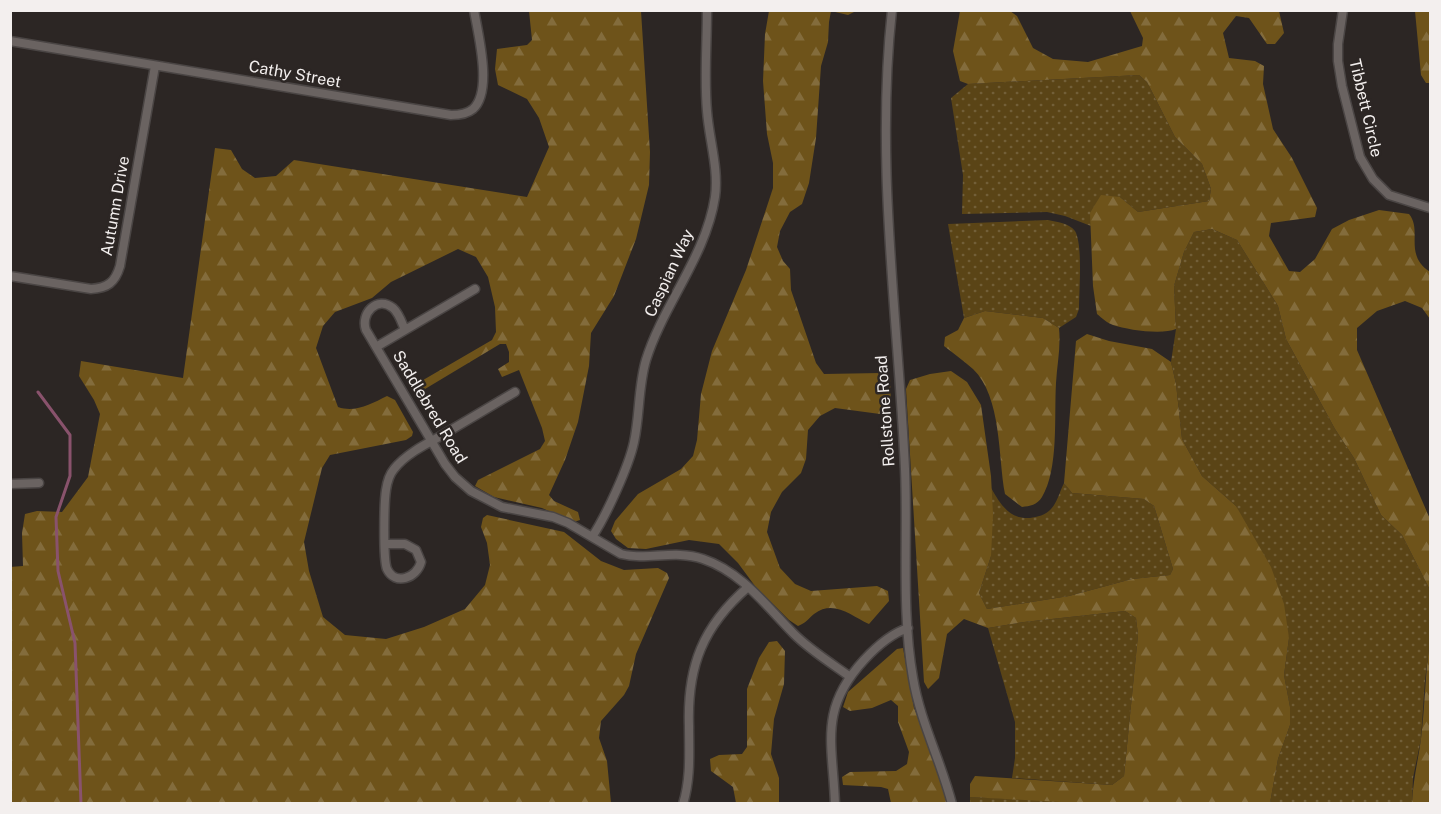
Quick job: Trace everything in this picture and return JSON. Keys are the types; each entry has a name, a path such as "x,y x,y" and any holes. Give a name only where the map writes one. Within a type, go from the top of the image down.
{"street":[{"name":"Cathy Street","path":"10,41 451,115 465,114 472,110 477,104 483,80 483,60 474,10"},
{"name":"Caspian Way","path":"592,537 612,497 634,443 639,394 646,361 654,339 698,249 709,221 715,196 715,176 706,110 707,10"},
{"name":"Rollstone Road","path":"892,10 886,79 888,196 891,279 905,469 910,662 917,701 952,804"},
{"name":"Tibbett Circle","path":"1343,10 1338,62 1360,157 1373,179 1389,195 1431,208"},
{"name":"Autumn Drive","path":"10,276 91,289 104,287 115,279 120,266 155,66"},
{"path":"376,347 475,289"},
{"name":"Saddlebred Road","path":"405,330 391,306 385,304 374,306 366,314 364,325 431,442 455,477 471,491 487,501 517,511 552,517 568,523 607,547 630,556 678,554 706,560 724,568 760,597 795,635 849,676"},
{"path":"386,544 405,544 416,550 421,562 415,574 403,579 391,574 386,563 386,544 386,497 389,477 394,468 431,442 515,392"},
{"path":"10,484 39,483"},
{"path":"683,804 690,771 688,703 695,662 707,633 732,601 748,587"},
{"path":"836,804 830,741 832,720 839,694 849,676 868,656 888,637 908,628"}],"shaded area":[{"path":"1139,75 1147,82 1175,137 1202,164 1211,189 1209,201 1138,212 1120,197 1091,213 1091,226 1047,212 962,214 963,175 951,98 968,84"},
{"path":"1048,220 1070,226 1077,237 1080,280 1079,309 1076,317 1059,328 1043,318 985,311 964,318 948,224"},
{"path":"1212,229 1237,240 1278,306 1286,339 1335,429 1354,458 1381,515 1402,535 1430,590 1430,641 1421,739 1413,778 1412,803 1270,803 1278,759 1290,725 1290,707 1284,675 1289,638 1236,506 1202,476 1182,439 1176,384 1171,362 1176,329 1174,286 1184,252 1194,232"},
{"path":"1064,483 1072,493 1144,499 1154,506 1173,569 1170,575 1132,579 1069,596 987,609 979,593 991,556 991,488 1006,510 1016,516 1030,518 1044,514 1051,509"},
{"path":"1125,611 1136,618 1138,635 1124,776 1112,785 1012,778 1015,758 1015,722 988,628"},
{"path":"970,797 1096,802 1097,803 970,803"}],"green space":[{"path":"529,11 641,11 650,152 649,185 636,239 614,296 591,333 589,366 578,422 565,460 549,495 554,501 578,512 580,520 574,522 542,508 494,497 475,486 478,480 540,449 545,441 519,370 502,377 498,369 509,362 506,344 500,344 420,392 414,389 418,383 492,340 496,332 495,307 488,277 476,257 458,249 391,282 372,298 335,312 323,326 316,348 338,407 357,408 387,396 395,400 413,432 412,436 406,440 330,455 322,468 304,542 309,571 323,617 345,635 386,639 424,627 465,609 485,585 490,565 487,543 481,527 483,518 487,515 564,532 601,561 624,570 658,568 667,573 669,578 636,654 629,686 601,721 599,738 607,761 611,803 11,803 10,567 23,566 22,533 25,514 37,511 62,512 88,477 100,414 79,376 81,361 183,378 215,148 231,150 242,169 255,178 276,176 294,160 527,197 549,147 539,118 527,99 498,85 495,69 497,49 527,45 532,40"},
{"path":"769,11 831,11 828,42 821,66 816,138 809,183 802,204 790,212 780,231 777,247 783,261 790,269 791,290 816,363 824,374 881,373 890,375 891,409 887,413 880,414 835,408 820,416 808,430 806,459 801,473 782,492 771,512 767,532 780,568 795,584 811,591 877,586 888,591 889,601 869,624 842,610 828,608 814,614 798,626 755,586 738,563 719,544 689,540 646,549 628,548 616,539 611,531 615,521 638,494 681,469 693,456 697,440 701,394 712,351 746,270 773,188 773,163 767,134 763,81 765,34"},
{"path":"831,11 856,11 848,15"},
{"path":"960,11 1010,11 1017,16 1033,48 1053,59 1088,62 1142,46 1143,38 1130,11 1279,11 1284,33 1275,44 1267,44 1249,18 1236,16 1223,33 1229,58 1255,61 1264,66 1263,84 1273,129 1292,158 1317,208 1315,217 1271,223 1269,236 1289,271 1300,272 1315,259 1332,229 1349,220 1379,210 1409,214 1413,221 1417,258 1430,272 1430,319 1422,308 1405,301 1377,311 1357,328 1357,350 1430,519 1430,590 1402,535 1381,515 1354,458 1335,429 1286,339 1278,306 1237,240 1212,229 1194,232 1184,252 1174,286 1176,329 1154,332 1127,329 1111,324 1097,314 1093,286 1090,213 1101,195 1120,197 1138,212 1209,201 1211,189 1202,164 1175,137 1147,82 1139,75 968,84 960,81 953,51"},
{"path":"1415,11 1430,11 1430,83 1426,83 1421,75"},
{"path":"985,311 1043,318 1059,328 1055,442 1051,472 1040,500 1028,506 1022,507 1005,494 994,411 982,381 973,369 944,346 945,337 958,330 964,318"},
{"path":"1087,334 1109,341 1152,349 1171,362 1176,384 1182,439 1202,476 1236,506 1271,567 1284,604 1289,638 1284,675 1290,707 1290,725 1278,759 1270,803 1097,804 970,797 970,784 975,776 1112,785 1124,776 1138,635 1136,618 1125,611 988,628 964,619 947,634 939,678 928,689 924,682 906,389 910,380 951,371 967,382 981,405 991,476 993,514 991,556 979,593 987,609 1069,596 1132,579 1170,575 1173,569 1154,506 1144,499 1072,493 1064,483 1076,341"},
{"path":"777,641 785,651 784,684 774,719 771,754 779,778 779,803 736,803 733,787 711,771 710,759 719,755 742,754 747,747 747,689 759,658 769,642"},
{"path":"1430,641 1430,803 1412,803 1421,739"},
{"path":"903,648 914,708 932,750 948,803 891,803 888,789 843,785 842,777 850,772 896,771 907,764 909,752 898,722 898,706 891,700 872,708 850,711 843,707 848,692 897,649"}],"waterway":[{"path":"38,392 70,435 70,476 56,517 58,571 75,643 81,804"}]}
